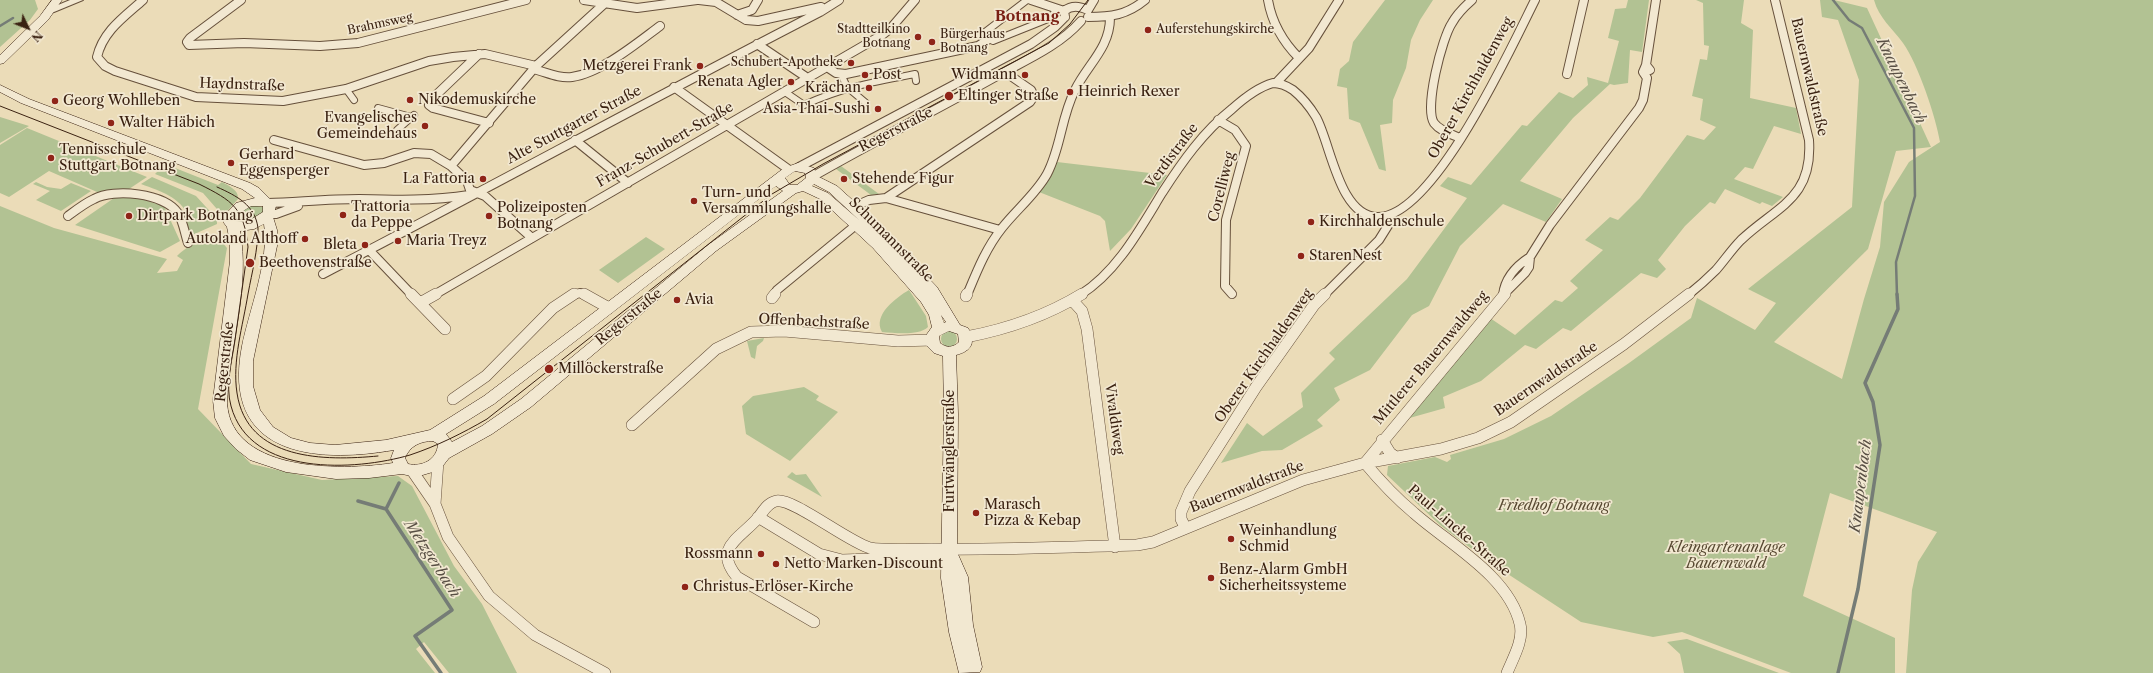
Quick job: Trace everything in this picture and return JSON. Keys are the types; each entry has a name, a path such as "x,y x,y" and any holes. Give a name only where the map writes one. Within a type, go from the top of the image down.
{"main road":[{"path":"0,61 56,2"},
{"path":"0,88 26,101 255,191 269,212"},
{"name":"Schumannstraße","path":"794,168 807,169 812,177 828,186 853,207 933,290 955,327"},
{"name":"Regerstraße","path":"269,212 269,253 248,358 246,386 254,412 264,427 282,440 300,447 326,451 364,450 409,442 421,436 433,435 489,400 794,168"},
{"name":"Regerstraße","path":"233,225 238,246 222,365 220,403 222,419 233,436 258,458 290,469 360,472 422,470 516,410 712,248 799,188 812,177"},
{"name":"Schumannstraße","path":"779,178 779,181 783,187 799,188 824,196 856,225 917,286 932,306 938,319 939,329"},
{"path":"235,184 242,192 242,205"},
{"path":"252,202 269,212 252,225 239,227 230,223 230,216 242,205 252,202"},
{"path":"955,327 963,331 966,337 966,341 959,349 948,352 935,348 932,340 933,334 939,329 955,327"},
{"name":"Furtwänglerstraße","path":"948,352 951,414 951,550 949,578 952,603 967,673"},
{"path":"433,435 441,438 444,443 441,458"},
{"path":"407,470 398,458 400,452 409,442"},
{"name":"Furtwänglerstraße","path":"951,550 960,577 965,625 976,673"}],"street":[{"path":"56,2 78,0"},
{"name":"Haydnstraße","path":"143,0 108,33 98,46 97,57 105,66 196,97 283,101 346,89 429,61 479,54 485,54 566,77 579,76 622,53 660,26"},
{"name":"Brahmsweg","path":"241,0 190,38 187,42 189,45 244,43 320,46 358,43 526,0"},
{"path":"584,0 637,8 698,0 716,2 727,7 746,20 758,21 798,13 838,1"},
{"path":"737,15 752,10 758,0"},
{"name":"Franz-Schubert-Straße","path":"420,303 809,79 882,35 891,28 915,0"},
{"path":"827,68 841,74 978,46 982,39 1027,0"},
{"path":"1031,0 1065,11 1073,21 1086,16 1110,18 1129,13 1145,0"},
{"name":"Regerstraße","path":"794,168 1031,44 1055,26 1065,11 1077,0"},
{"name":"Regerstraße","path":"812,177 885,135 1005,72 1063,38 1086,16 1094,0"},
{"path":"1268,0 1269,10 1276,24 1292,51 1298,58"},
{"path":"1339,0 1309,48 1277,82 1302,97 1312,110 1339,178 1351,203 1358,210 1370,215 1387,218"},
{"path":"1460,138 1437,127 1432,121 1430,112 1446,32 1459,11 1472,0"},
{"name":"Oberer Kirchhaldenweg","path":"1185,527 1181,519 1181,512 1190,491 1256,387 1314,305 1379,240 1388,224 1387,218 1405,208 1432,181 1449,159 1504,62 1535,0"},
{"path":"1567,74 1584,0"},
{"name":"Mittlerer Bauernwaldweg","path":"1366,463 1382,440 1503,295 1525,274 1529,267 1530,257 1578,186 1639,108 1643,100 1647,78 1643,72 1646,65 1656,0"},
{"name":"Bauernwaldstraße","path":"814,622 737,577 729,569 726,559 727,550 733,541 773,502 783,500 860,545 885,550 1115,547 1153,542 1185,527 1303,480 1366,463 1441,449 1478,438 1511,422 1624,344 1698,287 1715,271 1741,240 1789,202 1800,187 1807,171 1810,156 1809,140 1775,0"},
{"name":"Alte Stuttgarter Straße","path":"323,274 370,251 455,201 478,193 674,87 823,11 838,1"},
{"path":"451,166 489,123 534,67 604,4"},
{"path":"982,39 993,41 1065,11 1079,7 1086,16"},
{"path":"966,296 982,260 1000,230 1045,177 1054,159 1070,100 1107,40 1111,28 1110,18"},
{"path":"757,44 809,79"},
{"path":"479,54 433,98 429,105 433,108 489,123"},
{"path":"886,198 1033,98 1031,90 1005,72"},
{"path":"841,74 841,78 848,87 866,103"},
{"path":"785,92 804,105 848,87 915,74 916,81"},
{"name":"Verdistraße","path":"966,337 993,332 1072,300 1113,266 1177,168 1218,120 1256,91 1277,82"},
{"path":"674,87 728,125 794,168"},
{"path":"346,89 354,100"},
{"path":"378,108 413,116 397,130"},
{"name":"Corelliweg","path":"1218,120 1230,126 1242,137 1246,146 1226,220 1224,286 1232,294"},
{"path":"274,140 364,165 384,163 424,152 439,158 451,166 467,181 470,190 485,196 532,238"},
{"path":"575,140 628,183"},
{"path":"828,168 824,177 828,186"},
{"name":"Alte Stuttgarter Straße","path":"455,201 464,191 467,181"},
{"path":"68,216 95,198 112,194 138,193 160,200 178,213 188,243"},
{"path":"853,207 869,200 886,198 1000,230"},
{"path":"269,212 307,203 359,199 395,201 455,201"},
{"path":"269,212 307,203"},
{"path":"772,298 777,290 856,225"},
{"path":"370,251 445,329"},
{"name":"Mittlerer Bauernwaldweg","path":"1503,295 1503,286 1508,278 1520,262 1530,257"},
{"path":"1515,269 1525,274"},
{"path":"1508,278 1517,283"},
{"name":"Regerstraße","path":"453,399 467,392 569,296 577,293 584,294 609,308"},
{"name":"Vivaldiweg","path":"1072,300 1082,311 1087,329 1115,547"},
{"name":"Offenbachstraße","path":"632,425 716,349 733,339 751,332 784,331 898,341 932,340"},
{"name":"Mittlerer Bauernwaldweg","path":"1382,440 1385,447 1397,458"},
{"path":"435,504 441,458"},
{"name":"Paul-Lincke-Straße","path":"1366,463 1412,513 1497,581 1514,602 1518,613 1521,633 1507,673"},
{"path":"407,470 435,504 448,537 489,596 535,635 605,673"},
{"path":"758,517 819,554 831,558 853,561 930,557 951,550"},
{"path":"853,561 860,545"}],"green space":[{"path":"0,0 35,0 38,9 30,20 0,47"},
{"path":"1385,0 1433,0 1420,20 1411,40 1406,68 1393,100 1392,123 1380,125 1386,171 1379,169 1360,123 1349,119 1347,88 1337,86 1340,69 1349,61 1353,42"},
{"path":"1628,0 1649,0 1642,52 1630,50 1628,83 1614,85 1610,84 1573,118 1520,181 1562,199 1546,222 1503,204 1460,246 1429,306 1412,315 1370,370 1334,388 1340,400 1317,420 1323,426 1282,450 1262,451 1221,463 1247,423 1263,436 1303,407 1301,393 1335,359 1329,353 1407,279 1467,198 1440,186 1448,177 1471,185 1522,125 1527,126 1559,92 1573,98 1588,85 1587,77 1608,83 1619,41 1608,38 1615,9 1626,8"},
{"path":"1696,0 1744,0 1741,23 1753,30 1750,98 1796,108 1801,134 1774,126 1753,169 1745,167 1734,179 1783,197 1772,206 1762,202 1760,204 1725,189 1715,204 1710,202 1685,226 1658,260 1666,269 1657,278 1641,273 1571,331 1563,328 1536,349 1525,345 1481,381 1443,397 1445,408 1406,419 1490,318 1515,335 1555,300 1562,302 1578,288 1570,281 1603,250 1585,240 1610,217 1618,220 1640,198 1687,135 1704,140 1716,127 1700,120 1703,99 1692,96 1700,59 1707,60 1709,46 1704,45 1703,3"},
{"path":"1820,0 1834,0 1867,8 1931,147 1896,151 1868,249 1774,342 1842,379 1880,247 1884,202 1909,162 1940,142 1930,105 1915,64 1903,43 1882,18 1874,0 2153,0 2153,673 1906,673 1912,590 1918,562 1937,532 1830,493 1803,596 1895,638 1895,673 1791,673 1682,632 1653,637 1581,622 1485,559 1440,525 1387,475 1388,466 1435,457 1447,462 1451,459 1450,455 1504,439 1551,416 1629,363 1691,318 1697,298 1755,330 1776,303 1748,289 1852,207 1859,80 1838,20 1822,17"},
{"path":"0,117 29,126 0,143"},
{"name":"Tennisschule Stuttgart Botnang","path":"27,128 147,177 123,193 113,189 104,195 49,171 9,197 0,193 0,145"},
{"path":"1057,162 1167,175 1131,229 1110,251 1105,221 1100,216 1039,192"},
{"path":"165,164 218,185 222,182 237,193 238,199 223,216 203,193 155,174 159,170 155,168"},
{"path":"841,166 879,194 871,195 836,169"},
{"path":"152,177 196,196 217,219 217,224 190,236 183,220 189,217 180,204 175,199 141,184"},
{"path":"36,182 47,187 61,189 71,183 91,191 61,211 36,200 50,191 33,184"},
{"name":"Dirtpark Botnang","path":"117,196 135,197 164,206 180,241 160,252 75,225"},
{"path":"251,205 263,207 263,212 249,222 237,222 235,220 236,215"},
{"path":"0,206 54,228 167,259 157,273 177,271 183,260 177,256 184,250 205,239 218,239 227,248 198,409 251,464 322,480 398,476 412,486 454,566 482,604 517,673 449,673 424,642 416,649 435,673 0,673"},
{"path":"646,237 665,249 618,283 599,270"},
{"path":"909,290 926,316 928,327 919,332 913,333 882,332 880,319 883,313 898,297"},
{"path":"946,331 952,331 957,336 955,345 952,347 946,347 941,342 941,336"},
{"path":"764,338 763,341 757,346 755,359 751,357 747,341"},
{"path":"804,387 819,396 816,400 838,412 790,461 746,434 742,406 753,396"},
{"path":"792,472 796,475 806,474 822,497 787,477"},
{"path":"1687,639 1779,673 1684,673 1680,654 1667,642"}],"waterway":[{"name":"Knaupenbach","path":"1833,0 1849,20 1862,28 1914,128 1915,196 1896,262 1897,295"},
{"name":"Metzgerbach","path":"0,26 13,18"},
{"name":"Knaupenbach","path":"1838,673 1858,589 1880,445 1873,402 1865,383 1898,309 1897,294"},
{"path":"386,509 399,483"},
{"name":"Metzgerbach","path":"358,501 386,509"},
{"name":"Metzgerbach","path":"386,509 452,610 415,636 441,673"}],"tram line":[{"path":"0,106 199,184 228,201 235,207 240,214 243,223 248,247 230,373 229,398 231,406 242,429 259,446 281,457 307,463 334,465 362,464 410,455 430,448 487,419 772,194 823,164 1049,43 1070,24 1088,0"},
{"path":"217,187 244,202 253,213 258,228 256,253 239,343 236,368 237,393 244,415 256,432 272,444 291,452 335,458 378,456"}],"place":[{"name":"Auferstehungskirche","path":"1148,30"},
{"name":"Stadtteilkino Botnang","path":"918,37"},
{"name":"Bürgerhaus Botnang","path":"932,42"},
{"name":"Schubert-Apotheke","path":"851,63"},
{"name":"Metzgerei Frank","path":"700,66"},
{"name":"Post","path":"865,75"},
{"name":"Widmann","path":"1025,75"},
{"name":"Renata Agler","path":"791,82"},
{"name":"Krächan","path":"869,88"},
{"name":"Heinrich Rexer","path":"1070,92"},
{"name":"Eltinger Straße","path":"949,96"},
{"name":"Nikodemuskirche","path":"410,100"},
{"name":"Georg Wohlleben","path":"55,101"},
{"name":"Asia-Thai-Sushi","path":"878,109"},
{"name":"Walter Häbich","path":"111,123"},
{"name":"Evangelisches Gemeindehaus","path":"425,126"},
{"name":"Tennisschule Stuttgart Botnang","path":"51,158"},
{"name":"Gerhard Eggensperger","path":"231,163"},
{"name":"La Fattoria","path":"483,179"},
{"name":"Stehende Figur","path":"844,179"},
{"name":"Turn- und Versammlungshalle","path":"694,201"},
{"name":"Trattoria da Peppe","path":"343,215"},
{"name":"Dirtpark Botnang","path":"129,216"},
{"name":"Polizeiposten Botnang","path":"489,216"},
{"name":"Kirchhaldenschule","path":"1311,222"},
{"name":"Autoland Althoff","path":"305,239"},
{"name":"Maria Treyz","path":"398,241"},
{"name":"Bleta","path":"365,245"},
{"name":"StarenNest","path":"1301,256"},
{"name":"Beethovenstraße","path":"250,263"},
{"name":"Avia","path":"677,300"},
{"name":"Millöckerstraße","path":"549,369"},
{"name":"Marasch Pizza & Kebap","path":"976,513"},
{"name":"Weinhandlung Schmid","path":"1231,539"},
{"name":"Rossmann","path":"761,554"},
{"name":"Netto Marken-Discount","path":"776,564"},
{"name":"Benz-Alarm GmbH Sicherheitssysteme","path":"1211,578"},
{"name":"Christus-Erlöser-Kirche","path":"685,587"}],"district":[{"name":"Botnang","path":"1027,17"}],"park label":[{"name":"Friedhof Botnang","path":"1554,506"},
{"name":"Kleingartenanlage Bauernwald","path":"1726,556"}]}
